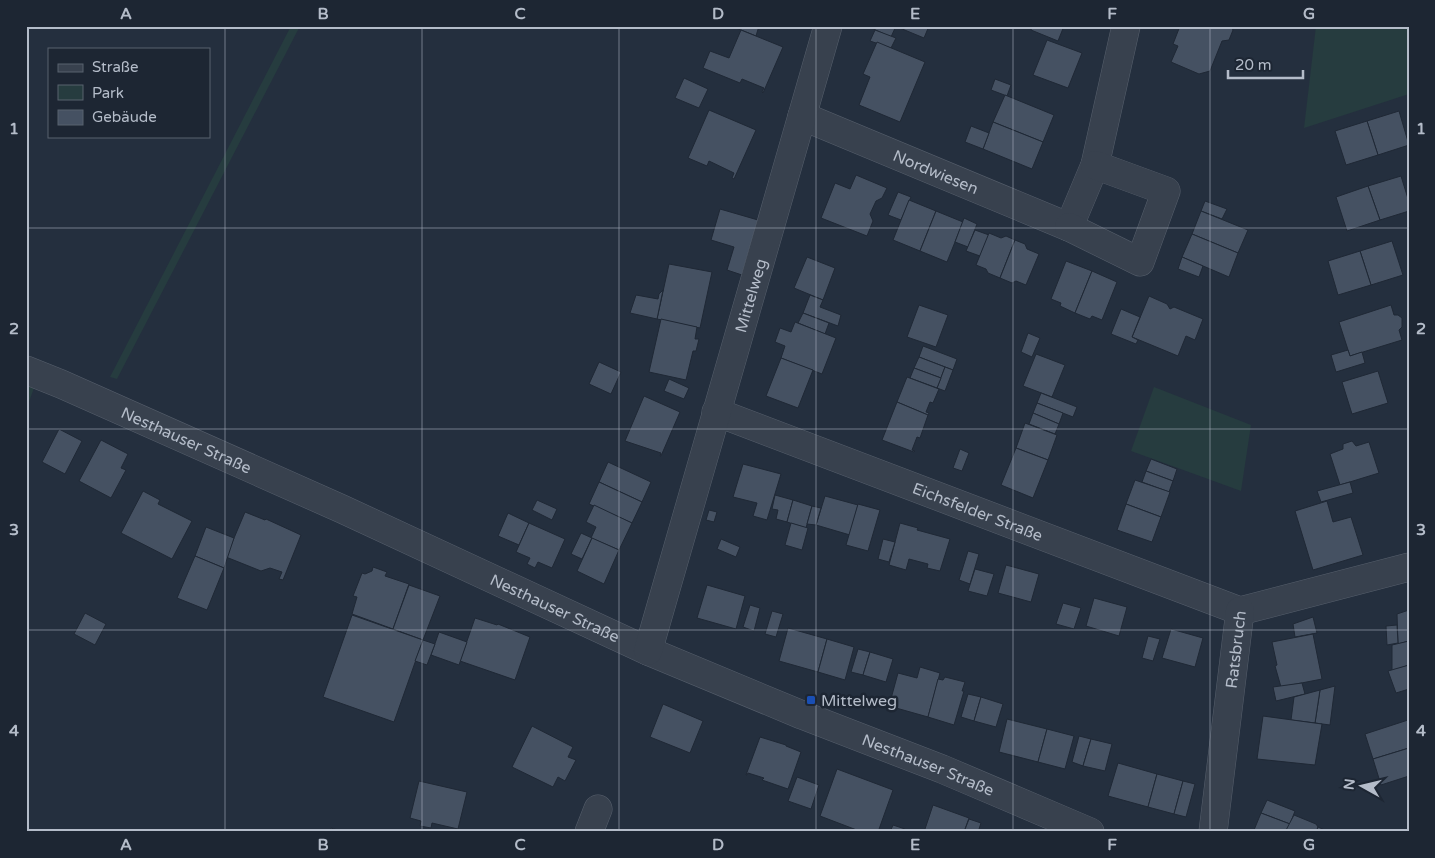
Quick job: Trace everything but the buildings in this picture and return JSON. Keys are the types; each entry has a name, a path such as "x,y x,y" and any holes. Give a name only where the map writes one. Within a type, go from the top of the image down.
{"street":[{"name":"Mittelweg","path":"648,651 828,26"},
{"path":"1069,227 1095,165 1126,26"},
{"name":"Nordwiesen","path":"802,116 1069,227 1140,262 1166,191 1095,165"},
{"name":"Nesthauser Straße","path":"26,370 342,509 648,651 802,715 942,769 1090,832"},
{"name":"Eichsfelder Straße","path":"716,412 1240,612"},
{"name":"Ratsbruch","path":"1212,832 1240,612 1409,566"}],"green space":[{"path":"291,26 300,26 117,379 110,377"},
{"path":"1316,26 1409,26 1409,94 1304,128"},
{"path":"26,386 34,388 26,410"},
{"path":"1154,387 1251,425 1241,491 1131,451"}],"place":[{"name":"Mittelweg","path":"811,700"}]}
